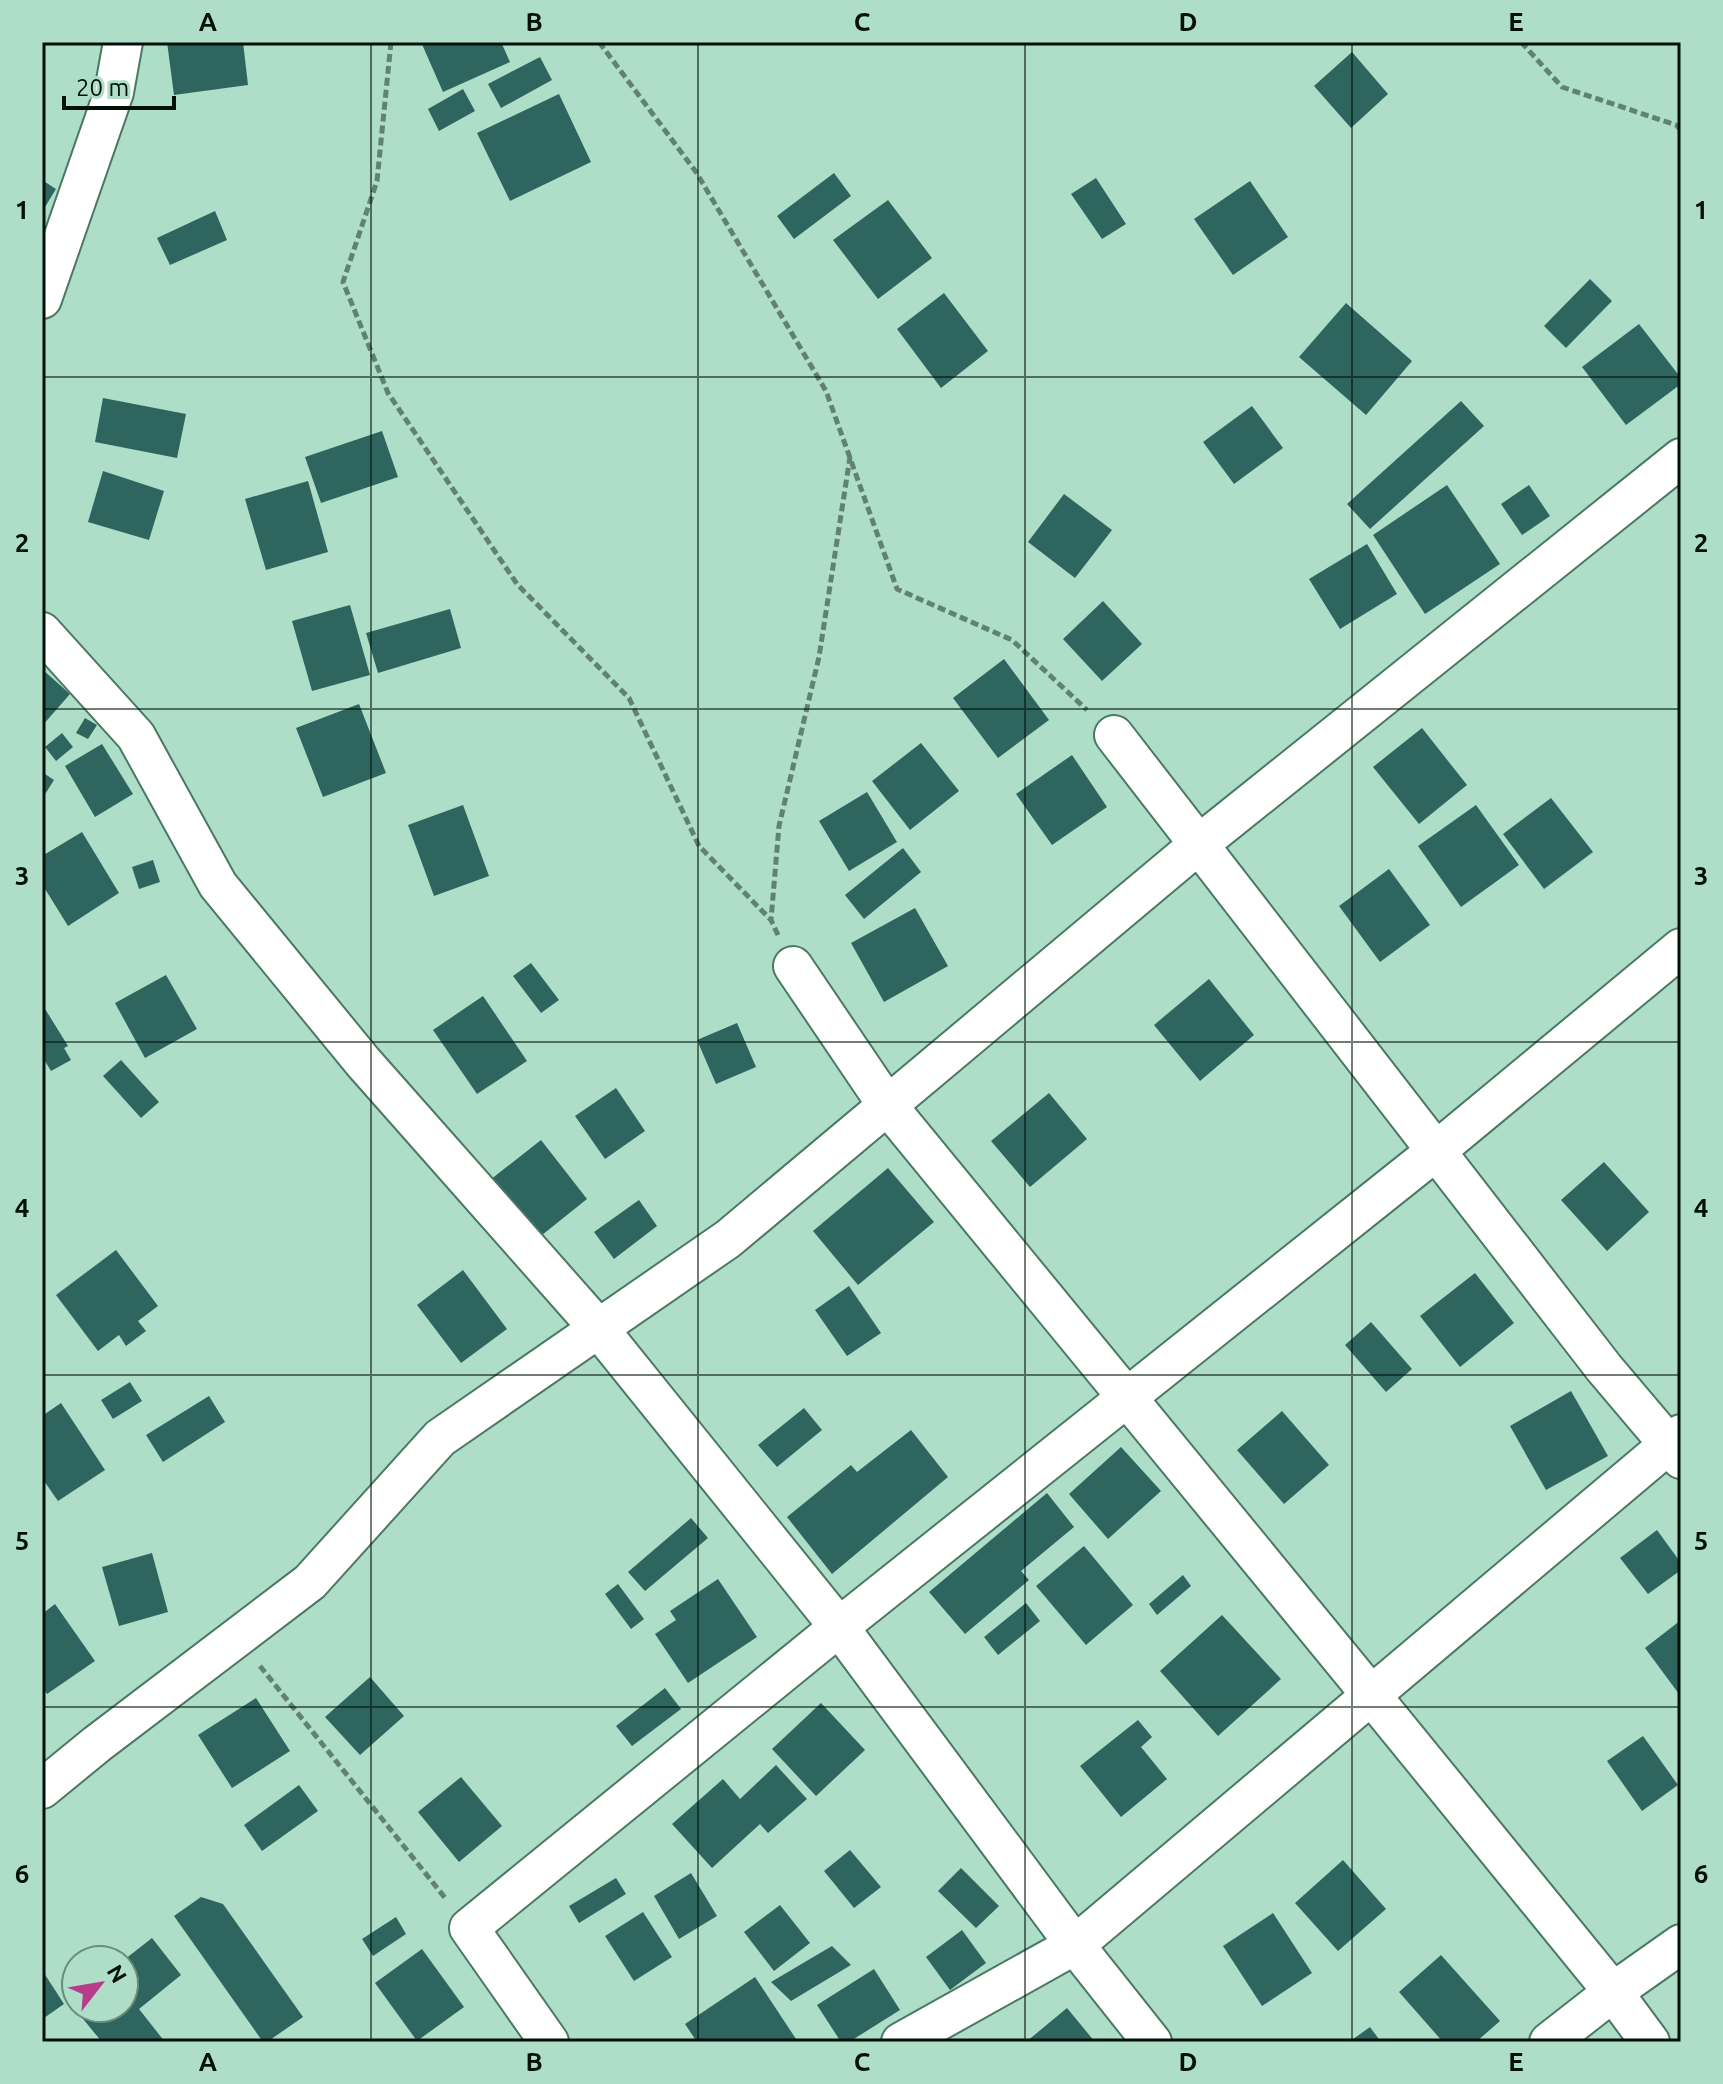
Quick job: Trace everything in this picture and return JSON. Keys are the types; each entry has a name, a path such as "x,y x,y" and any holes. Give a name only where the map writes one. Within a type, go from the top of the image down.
{"street":[{"path":"42,299 114,92 123,42"},
{"path":"42,1789 310,1582 440,1438 728,1239 1198,845 1681,458"},
{"path":"42,632 136,736 218,885 363,1062 599,1329 839,1627 1075,1945 1152,2042"},
{"path":"901,2042 1075,1945 1371,1695 1677,1446 1604,1368 1114,735"},
{"path":"549,2042 469,1928 839,1627 1436,1151 1681,948"},
{"path":"793,966 887,1105 1613,1992 1650,2042"},
{"path":"1549,2042 1681,1944"}],"path":[{"path":"391,42 377,181 343,282 388,393 517,584 629,698 699,846 771,920 793,966"},
{"path":"599,42 696,172 826,391 897,589 1012,640 1114,735"},
{"path":"1521,42 1562,87 1676,125 1681,130"},
{"path":"771,920 779,826 819,657 850,456"},
{"path":"237,1637 469,1928"}],"building":[{"path":"167,42 243,42 248,85 174,95"},
{"path":"421,42 501,42 510,62 443,92"},
{"path":"1352,52 1388,94 1351,128 1314,86"},
{"path":"540,57 552,80 501,108 488,84"},
{"path":"463,89 475,111 439,131 428,109"},
{"path":"559,94 591,162 510,201 477,133"},
{"path":"834,173 851,196 794,239 777,216"},
{"path":"1096,178 1126,224 1102,239 1071,194"},
{"path":"42,180 56,189 42,212"},
{"path":"1250,181 1288,237 1233,275 1194,219"},
{"path":"888,200 932,258 878,299 833,240"},
{"path":"215,211 227,240 170,265 157,238"},
{"path":"1590,279 1612,301 1566,348 1544,326"},
{"path":"944,293 988,351 941,388 897,329"},
{"path":"1346,303 1412,361 1366,415 1299,357"},
{"path":"1639,324 1681,378 1681,384 1626,425 1582,367"},
{"path":"103,398 186,414 177,458 95,442"},
{"path":"1461,401 1484,426 1370,529 1347,504"},
{"path":"1252,406 1283,448 1234,484 1203,442"},
{"path":"382,431 398,477 321,503 305,457"},
{"path":"103,471 164,491 149,540 88,522"},
{"path":"308,481 328,552 266,570 245,499"},
{"path":"1447,485 1500,564 1425,614 1373,535"},
{"path":"1529,485 1550,516 1522,535 1501,504"},
{"path":"1064,494 1112,530 1075,578 1028,542"},
{"path":"1367,544 1397,594 1340,629 1309,579"},
{"path":"1103,601 1142,644 1102,681 1063,639"},
{"path":"350,605 370,675 312,691 292,621"},
{"path":"450,609 461,648 378,673 366,633"},
{"path":"1004,659 1049,720 998,758 953,698"},
{"path":"42,669 70,694 42,726"},
{"path":"359,704 386,773 323,797 296,728"},
{"path":"85,718 97,725 88,739 76,733"},
{"path":"1422,728 1467,785 1419,824 1373,767"},
{"path":"62,733 73,747 56,761 45,747"},
{"path":"921,743 959,791 910,830 872,781"},
{"path":"102,744 133,794 95,817 65,766"},
{"path":"1072,755 1107,807 1052,845 1016,794"},
{"path":"42,772 54,780 42,799"},
{"path":"867,792 897,842 849,871 819,821"},
{"path":"1551,798 1593,852 1544,889 1503,834"},
{"path":"463,805 489,876 434,896 408,825"},
{"path":"1476,805 1519,865 1461,907 1418,846"},
{"path":"82,832 119,893 68,926 42,884 42,856"},
{"path":"903,848 921,872 864,919 845,895"},
{"path":"153,860 160,882 139,889 132,867"},
{"path":"1389,869 1430,925 1380,962 1339,906"},
{"path":"915,908 948,966 884,1002 851,943"},
{"path":"531,963 559,1000 541,1013 513,976"},
{"path":"166,975 197,1029 145,1058 115,1003"},
{"path":"1209,979 1254,1035 1200,1081 1154,1025"},
{"path":"483,996 527,1061 477,1094 433,1030"},
{"path":"42,1004 68,1046 64,1048 71,1060 51,1071 42,1056"},
{"path":"737,1023 756,1067 716,1084 697,1040"},
{"path":"121,1060 159,1102 141,1118 103,1076"},
{"path":"616,1088 645,1131 605,1159 575,1116"},
{"path":"1049,1093 1087,1139 1030,1187 991,1141"},
{"path":"541,1140 587,1199 537,1239 490,1180"},
{"path":"1604,1162 1649,1212 1607,1251 1561,1200"},
{"path":"888,1168 934,1222 858,1285 813,1231"},
{"path":"639,1200 657,1226 614,1259 594,1232"},
{"path":"116,1250 158,1306 138,1321 146,1331 126,1346 119,1335 98,1351 56,1295"},
{"path":"463,1270 507,1329 461,1363 417,1305"},
{"path":"1475,1273 1514,1323 1460,1367 1420,1316"},
{"path":"849,1286 881,1333 847,1356 815,1310"},
{"path":"1371,1322 1412,1369 1386,1392 1345,1345"},
{"path":"130,1382 142,1401 113,1419 101,1400"},
{"path":"1571,1391 1608,1456 1546,1490 1510,1426"},
{"path":"209,1396 225,1422 163,1462 146,1435"},
{"path":"61,1403 105,1470 58,1501 42,1478 42,1416"},
{"path":"804,1408 822,1430 777,1467 758,1445"},
{"path":"1282,1411 1329,1465 1284,1504 1237,1450"},
{"path":"911,1430 948,1477 832,1574 787,1517 851,1465 857,1472"},
{"path":"1121,1447 1161,1491 1108,1539 1069,1494"},
{"path":"1047,1493 1074,1527 1021,1571 1029,1580 965,1634 929,1592"},
{"path":"691,1518 708,1538 645,1591 628,1572"},
{"path":"1657,1530 1681,1563 1681,1570 1648,1594 1620,1558"},
{"path":"1084,1546 1133,1605 1086,1645 1036,1586"},
{"path":"152,1553 168,1612 119,1626 102,1567"},
{"path":"1183,1575 1191,1586 1157,1615 1149,1604"},
{"path":"718,1579 757,1637 688,1683 655,1634 676,1620 670,1611"},
{"path":"618,1584 644,1619 631,1629 605,1594"},
{"path":"1026,1603 1040,1621 998,1655 984,1637"},
{"path":"55,1604 95,1661 47,1694 42,1686 42,1614"},
{"path":"1222,1615 1281,1679 1218,1736 1160,1671"},
{"path":"1681,1620 1681,1692 1679,1694 1645,1648"},
{"path":"370,1677 404,1716 360,1755 325,1717"},
{"path":"665,1688 681,1709 632,1746 616,1726"},
{"path":"256,1698 290,1751 232,1788 198,1735"},
{"path":"821,1703 865,1750 816,1796 772,1749"},
{"path":"1138,1720 1152,1737 1141,1747 1167,1779 1121,1817 1080,1766"},
{"path":"1643,1736 1678,1785 1642,1811 1607,1761"},
{"path":"776,1765 807,1799 768,1833 760,1824 712,1868 672,1824 723,1779 740,1799"},
{"path":"461,1777 502,1826 459,1862 418,1812"},
{"path":"299,1785 318,1811 262,1851 244,1825"},
{"path":"850,1850 881,1887 854,1908 824,1871"},
{"path":"1343,1860 1386,1909 1338,1951 1295,1903"},
{"path":"961,1868 999,1906 976,1928 938,1891"},
{"path":"691,1873 717,1916 679,1939 654,1896"},
{"path":"616,1878 626,1894 579,1923 569,1906"},
{"path":"201,1897 223,1904 303,2017 267,2042 263,2042 174,1916"},
{"path":"780,1905 810,1943 774,1971 744,1932"},
{"path":"643,1912 672,1957 634,1981 605,1936"},
{"path":"1273,1913 1312,1973 1262,2006 1223,1946"},
{"path":"396,1917 406,1934 373,1956 362,1939"},
{"path":"962,1930 986,1963 950,1990 926,1957"},
{"path":"152,1938 181,1975 140,2008 140,1947"},
{"path":"832,1946 851,1965 791,2001 771,1982"},
{"path":"422,1949 464,2007 417,2041 375,1983"},
{"path":"1441,1955 1500,2021 1476,2042 1443,2042 1399,1992"},
{"path":"874,1969 900,2010 849,2042 841,2042 817,2005"},
{"path":"42,1970 60,1998 60,2007 44,2018"},
{"path":"755,1977 798,2042 697,2042 685,2024"},
{"path":"1067,2008 1095,2042 1026,2042"},
{"path":"140,2010 165,2042 102,2042 87,2024 140,2024"},
{"path":"1370,2027 1381,2042 1349,2042"}]}
